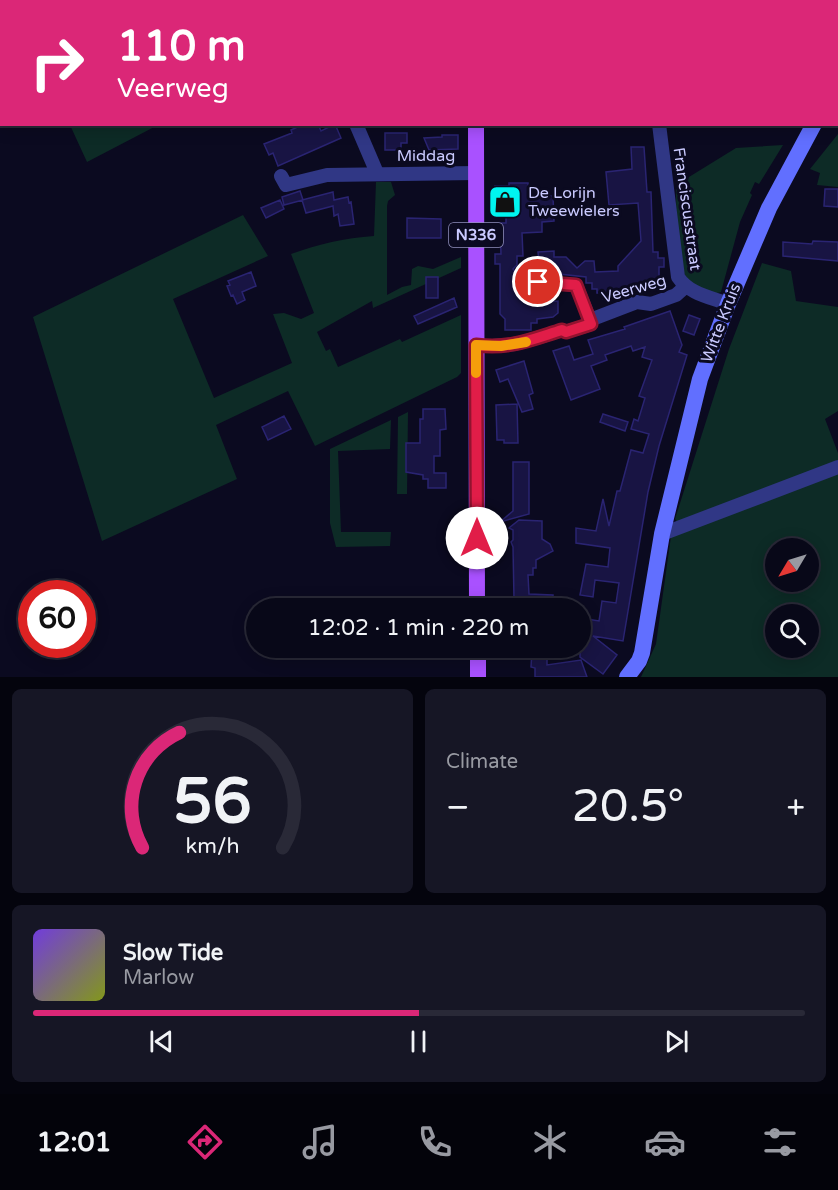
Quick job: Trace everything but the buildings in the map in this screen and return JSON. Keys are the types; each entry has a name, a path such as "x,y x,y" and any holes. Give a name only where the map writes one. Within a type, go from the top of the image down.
{"main road":[{"name":"N336","path":"476,126 477,598"},
{"name":"Witte Kruis","path":"627,677 639,661 642,652 662,534 700,379 728,304 769,208 813,126"},
{"path":"478,658 478,677"}],"street":[{"name":"Middag","path":"357,126 377,173"},
{"name":"Franciscusstraat","path":"659,126 678,277 685,287 692,291 728,304"},
{"name":"Middag","path":"281,176 286,185 327,175 476,173"},
{"name":"Veerweg","path":"476,345 519,344 562,330 566,332 591,324 576,285 538,282"},
{"name":"Veerweg","path":"590,320 637,302 651,304 676,295 685,287"},
{"path":"662,534 838,467"}],"green space":[{"path":"70,126 156,126 87,162"},
{"path":"838,134 838,187 817,185 820,173 810,169"},
{"path":"783,145 759,184 755,182 750,193 752,195 740,222 721,292 713,293 698,287 689,280 682,268 677,232 676,185 736,148"},
{"path":"376,182 391,182 395,195 388,201 387,206 387,295 411,285 412,269 418,266 433,269 461,257 461,268 373,308 372,301 317,332 326,351 330,349 338,367 400,339 402,342 461,315 461,373 315,446 288,391 216,425 237,479 102,541 33,317 243,215 268,256 173,299 214,398 292,363 273,314 284,313 301,319 314,313 291,254 332,242 374,236"},
{"path":"762,263 791,271 796,301 838,307 838,411 825,419 838,453 838,462 677,522 675,519 729,349"},
{"path":"408,412 407,494 397,494 398,417"},
{"path":"391,420 390,449 338,451 341,532 391,532 390,546 336,547 330,523 330,449"},
{"path":"838,473 838,677 641,677 656,644 671,536"}],"slow traffic":[{"path":"476,373 476,345 501,346 526,342"}],"place":[{"name":"De Lorijn Tweewielers","path":"505,202"}],"route":[{"path":"477,538 476,345 519,344 562,330 566,332 591,324 576,285 538,282"}]}
